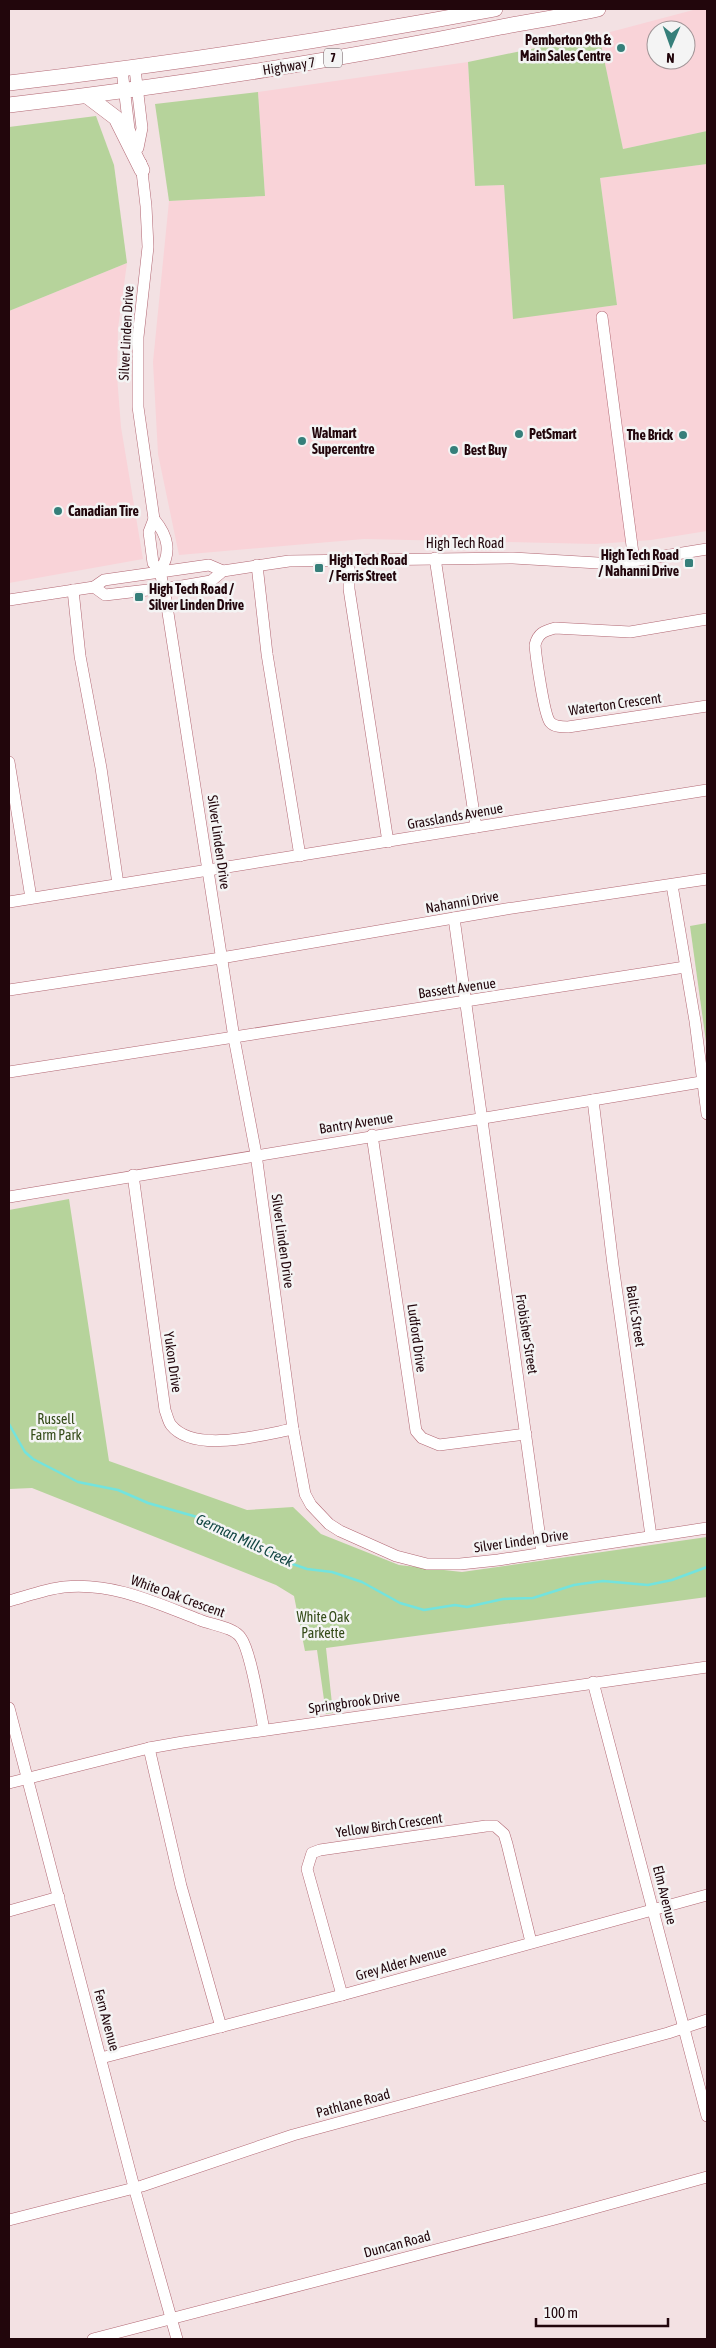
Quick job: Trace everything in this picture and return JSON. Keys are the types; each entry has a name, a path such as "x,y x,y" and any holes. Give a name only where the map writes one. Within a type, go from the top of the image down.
{"main road":[{"name":"Highway 7","path":"9,83 128,69 367,33 495,9"},
{"name":"Highway 7","path":"9,104 130,90 427,42 598,9"},
{"path":"87,96 116,118 142,170"}],"street":[{"name":"Silver Linden Drive","path":"128,69 130,90 129,129 138,148 142,170 148,247 138,337 138,407 154,519 149,532 152,563 160,571 164,588 234,1038 256,1154 293,1429 305,1494 311,1505 329,1524 340,1531 396,1556 427,1564 460,1564 707,1528"},
{"path":"602,317 634,561"},
{"name":"High Tech Road","path":"94,588 105,595 164,588 211,581 222,571 289,561 513,558 615,564 707,549"},
{"path":"435,558 476,827"},
{"path":"349,560 349,589 388,842"},
{"name":"High Tech Road","path":"9,600 94,588 104,580 209,564 222,571"},
{"path":"257,565 267,654 300,856"},
{"path":"73,590 80,656 118,884"},
{"name":"Waterton Crescent","path":"707,619 624,633 555,628 544,630 537,637 535,644 545,709 548,721 554,725 568,727 707,706"},
{"path":"9,762 31,898"},
{"name":"Grasslands Avenue","path":"9,902 707,790"},
{"name":"Nahanni Drive","path":"9,990 222,958 454,918 707,879"},
{"path":"672,885 705,1081 707,1114"},
{"name":"Frobisher Street","path":"454,918 542,1553"},
{"name":"Bassett Avenue","path":"9,1072 685,967"},
{"name":"Bantry Avenue","path":"9,1196 705,1081"},
{"name":"Baltic Street","path":"593,1100 613,1265 652,1536"},
{"name":"Ludford Drive","path":"372,1135 416,1431 422,1438 439,1445 526,1434"},
{"name":"Yukon Drive","path":"133,1175 162,1391 170,1424 180,1432 210,1442 293,1429"},
{"name":"White Oak Crescent","path":"9,1601 64,1587 112,1589 135,1594 213,1625 231,1630 240,1636 248,1652 264,1730"},
{"name":"Springbrook Drive","path":"9,1783 150,1748 593,1682 707,1667"},
{"name":"Elm Avenue","path":"593,1682 707,2116"},
{"name":"Fern Avenue","path":"9,1708 134,2187 177,2339"},
{"path":"150,1748 180,1886 220,2027"},
{"name":"Yellow Birch Crescent","path":"342,1995 307,1869 312,1853 320,1850 495,1826 504,1834 508,1844 531,1942"},
{"name":"Grey Alder Avenue","path":"101,2058 342,1995 707,1895"},
{"path":"9,1911 59,1897"},
{"name":"Pathlane Road","path":"9,2220 134,2187 293,2134 707,2020"},
{"name":"Duncan Road","path":"93,2339 555,2219 707,2177"}],"shaded area":[{"path":"697,9 707,9 707,131 623,149 599,35 646,23 646,70 696,70 696,20 656,20"},
{"path":"468,62 475,186 504,185 513,318 617,305 600,178 707,164 707,531 651,540 596,544 364,539 179,555 158,454 153,362 169,201 265,196 258,92"},
{"path":"127,263 118,328 117,376 121,427 143,559 9,583 9,311"}],"green space":[{"path":"599,35 623,149 707,131 707,164 600,178 617,305 513,319 504,185 475,186 468,62"},
{"path":"258,92 265,196 169,201 155,104"},
{"path":"96,116 114,165 127,263 9,311 9,127"},
{"path":"707,923 707,1049 690,926"},
{"path":"69,1199 109,1461 247,1510 293,1507 321,1534 399,1565 462,1572 707,1537 707,1597 326,1648 333,1713 326,1714 317,1650 305,1651 294,1596 276,1585 32,1488 9,1489 9,1210"}],"waterway":[{"name":"German Mills Creek","path":"9,1424 25,1452 33,1459 78,1482 118,1490 148,1503 211,1521 284,1561 307,1569 332,1572 362,1582 400,1603 424,1610 455,1605 467,1607 503,1599 533,1598 574,1585 603,1581 648,1585 672,1580 707,1567"}],"place":[{"name":"Pemberton 9th & Main Sales Centre","path":"621,48"},
{"name":"PetSmart","path":"519,434"},
{"name":"The Brick","path":"683,435"},
{"name":"Walmart Supercentre","path":"302,441"},
{"name":"Best Buy","path":"454,450"},
{"name":"Canadian Tire","path":"58,511"},
{"name":"High Tech Road / Nahanni Drive","path":"689,563"},
{"name":"High Tech Road / Ferris Street","path":"319,568"},
{"name":"High Tech Road / Silver Linden Drive","path":"139,597"}],"park label":[{"name":"Russell Farm Park","path":"56,1428"},
{"name":"White Oak Parkette","path":"323,1625"}]}
